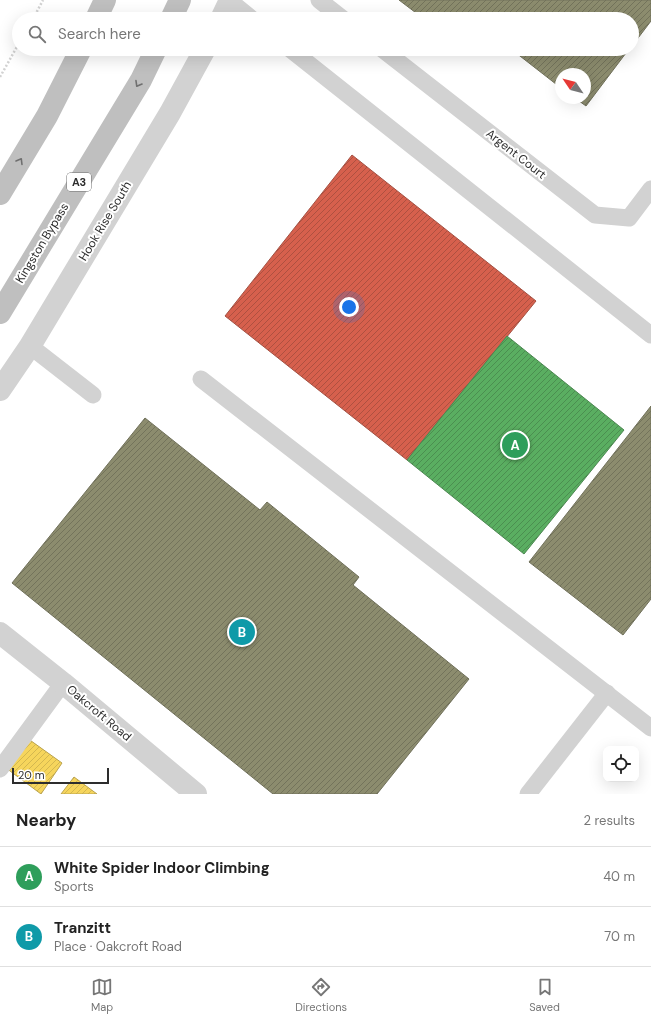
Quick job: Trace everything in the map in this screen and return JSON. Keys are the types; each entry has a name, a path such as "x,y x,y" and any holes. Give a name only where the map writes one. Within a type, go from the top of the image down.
{"highway":[{"path":"99,12 105,0"},
{"path":"174,12 180,0"},
{"path":"0,194 47,116 77,56"},
{"name":"Kingston Bypass","path":"0,313 141,80 153,56"}],"street":[{"name":"Hook Rise South","path":"0,390 30,346 170,113 201,56"},
{"name":"Oakcroft Road","path":"0,633 63,683 196,794"}],"lane":[{"path":"319,0 334,12"},
{"path":"227,7 237,12"},
{"path":"299,56 651,335"},
{"name":"Argent Court","path":"391,56 595,216 629,218 651,190"},
{"path":"30,346 93,395"},
{"path":"200,379 651,728"},
{"path":"0,769 63,683"},
{"path":"528,794 607,694"}],"path":[{"path":"37,12 43,0"},
{"path":"0,77 12,56"}],"building: Homes":[{"path":"27,738 62,763 41,794 6,768"},
{"path":"74,777 97,794 61,794"}],"building: Shops":[{"path":"352,155 536,301 407,460 225,316"}],"building: Public":[{"path":"507,336 624,430 524,554 407,460"}],"building: Industry":[{"path":"399,0 651,0 651,21 639,37 639,12 415,12"},
{"path":"520,56 624,56 591,99 591,68 555,68 555,83"},
{"path":"651,406 651,599 623,635 529,562"},
{"path":"145,418 260,510 267,502 359,577 353,585 469,679 377,794 273,794 12,583"}],"place":[{"name":"White Spider Indoor Climbing","path":"515,445"},
{"name":"Tranzitt","path":"242,632"}]}
